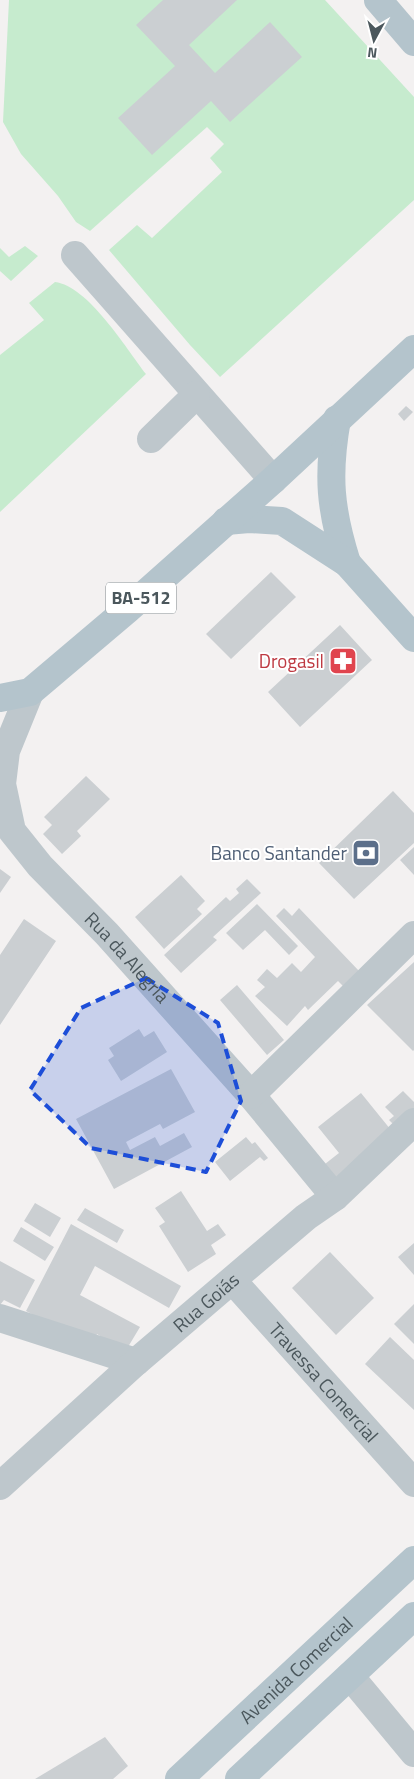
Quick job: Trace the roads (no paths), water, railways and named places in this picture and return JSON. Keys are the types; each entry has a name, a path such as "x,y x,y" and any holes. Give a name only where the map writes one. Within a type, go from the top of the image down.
{"main road":[{"path":"396,15 414,42"},
{"name":"BA-512","path":"0,698 30,692 128,609 273,480 414,349"},
{"path":"337,419 330,454 330,486 335,525 347,563"},
{"path":"226,521 249,519 282,521 347,563 414,638"},
{"name":"Avenida Comercial","path":"179,1779 414,1560"},
{"path":"239,1779 414,1616"}],"street":[{"path":"75,255 196,395 273,480"},
{"path":"151,439 196,395"},
{"name":"Rua da Alegria","path":"30,692 6,751 2,784 12,831 40,866 107,934 251,1095 335,1197"},
{"path":"251,1095 414,936"},
{"name":"Rua Goiás","path":"0,1486 136,1362 233,1282 306,1217 335,1197 414,1122"},
{"name":"Travessa Comercial","path":"233,1282 414,1483"},
{"path":"0,1318 136,1362"},
{"path":"350,1676 413,1752"}],"place":[{"name":"Drogasil","path":"343,661"},
{"name":"Banco Santander","path":"366,853"}]}
